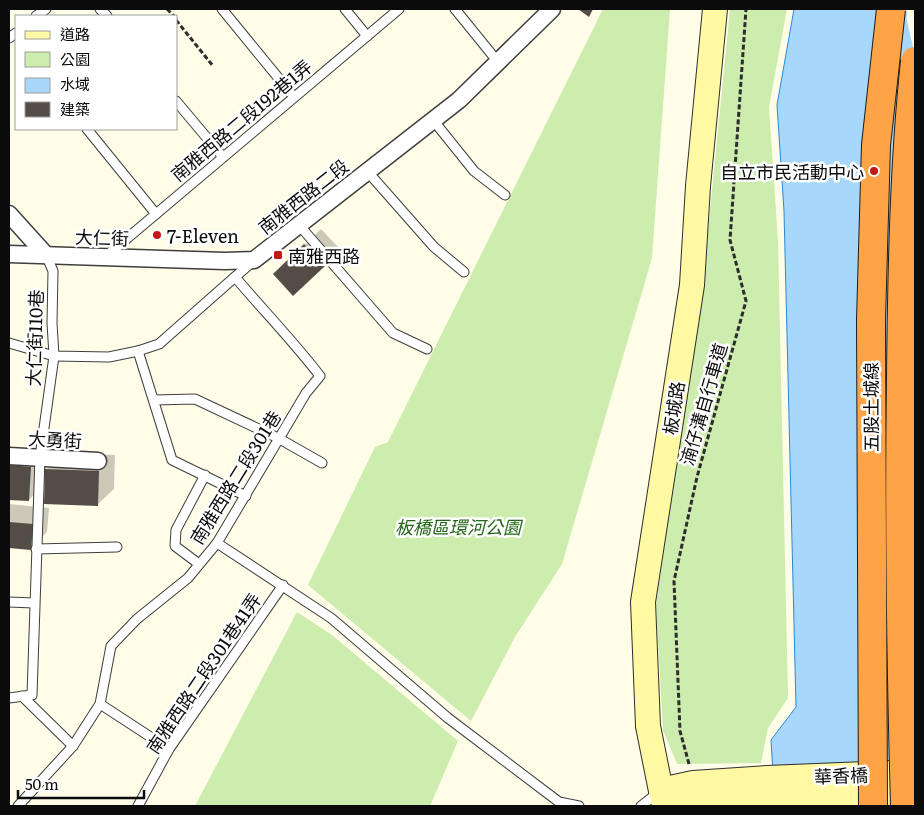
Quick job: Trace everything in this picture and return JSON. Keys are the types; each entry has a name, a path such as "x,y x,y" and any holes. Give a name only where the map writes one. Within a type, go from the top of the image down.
{"highway":[{"name":"五股土城線","path":"873,806 870,476 871,320 876,144 891,9"},
{"name":"五股土城線","path":"905,806 900,485 902,302 910,110 915,61"}],"street":[{"name":"南雅西路二段","path":"254,260 459,100 552,9"},
{"name":"板城路","path":"662,798 648,726 643,602 692,285 698,186 715,9"},
{"path":"9,214 46,255"},
{"name":"大仁街","path":"9,254 225,261 254,260"},
{"name":"大勇街","path":"9,456 98,461"},
{"name":"華香橋","path":"767,787 915,772"},
{"path":"662,798 693,783 767,787"},
{"path":"683,806 767,787"},
{"name":"華香橋","path":"767,787 915,792"}],"lane":[{"path":"222,9 294,98"},
{"path":"345,9 367,36"},
{"name":"南雅西路二段192巷1弄","path":"105,257 399,9"},
{"path":"455,9 498,62"},
{"path":"178,103 223,157"},
{"path":"433,120 474,171 505,195"},
{"path":"88,130 156,214"},
{"path":"367,171 434,247 464,272"},
{"path":"299,225 393,333 427,349"},
{"name":"大仁街110巷","path":"22,696 32,695 40,457 54,356 52,322 53,271 46,255"},
{"name":"南雅西路二段","path":"9,343 54,356 109,357 159,344 254,260"},
{"name":"南雅西路二段301巷","path":"18,806 73,746 100,704 111,646 137,618 188,578 217,543 306,392 320,376 301,351 265,313 235,277"},
{"path":"138,351 172,460 246,496"},
{"path":"154,400 195,399 278,438 322,462"},
{"path":"199,564 175,546 176,530 204,475"},
{"path":"217,543 330,618 448,718 559,802 579,806"},
{"path":"36,550 117,547"},
{"name":"南雅西路二段301巷41弄","path":"138,806 169,749 282,585"},
{"path":"9,602 34,603"},
{"path":"9,698 22,696 73,746"},
{"path":"100,704 169,749"},
{"path":"641,806 662,798"}],"path":[{"name":"湳仔溝自行車道","path":"693,783 680,732 674,581 697,477 746,301 730,240 746,9"},
{"path":"178,22 214,66"}],"green space":[{"name":"板橋區環河公園","path":"603,9 670,9 652,258 562,564 515,637 471,721 308,585 375,447 388,442"},
{"path":"730,9 787,9 769,107 778,241 788,698 768,728 761,763 677,764 663,730 656,605 704,271"},
{"path":"297,612 332,635 458,741 430,806 195,806"}],"water":[{"path":"794,9 893,9 902,110 909,384 915,443 915,806 775,806 771,740 796,707 784,211 777,105"}],"building":[{"path":"578,9 593,9 589,17"},
{"path":"304,244 325,266 293,296 273,274"},
{"path":"9,465 31,467 29,501 9,500"},
{"path":"45,469 99,471 98,506 44,504"},
{"path":"9,522 33,524 31,550 9,548"}],"waterway":[{"path":"892,14 891,18 910,101"}],"place":[{"name":"自立市民活動中心","path":"874,171"},
{"name":"7-Eleven","path":"157,235"},
{"name":"南雅西路","path":"278,255"}]}
